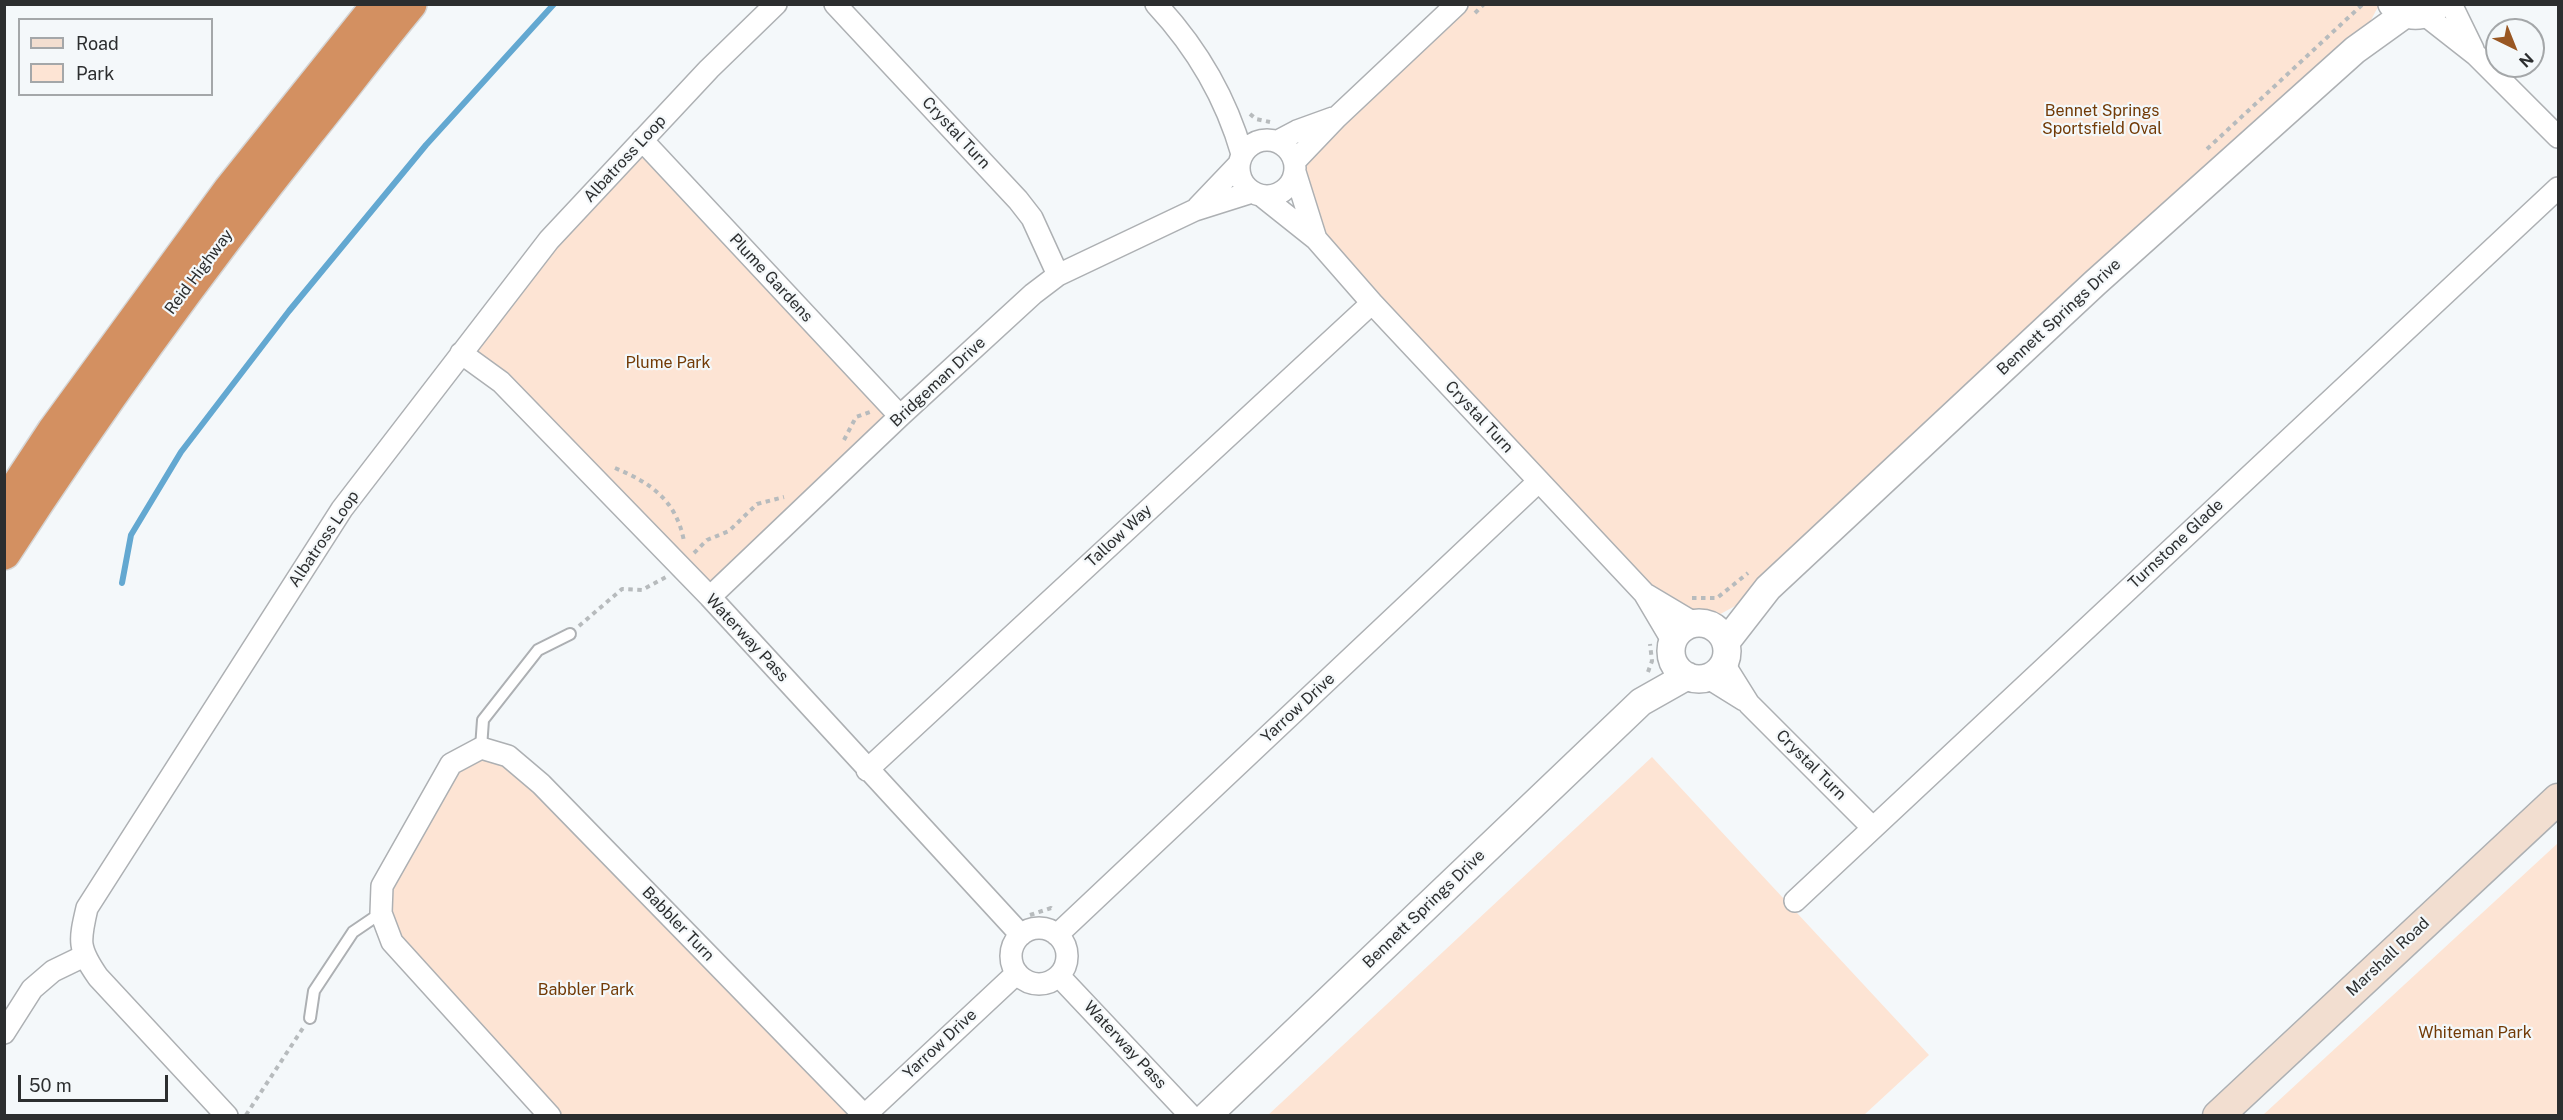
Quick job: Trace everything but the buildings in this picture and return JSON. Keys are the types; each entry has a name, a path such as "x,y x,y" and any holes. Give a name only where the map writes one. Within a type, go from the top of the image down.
{"highway":[{"name":"Reid Highway","path":"4,507 54,431 230,190 379,4"},
{"name":"Reid Highway","path":"4,553 76,443 152,335 253,201 410,4"}],"main road":[{"name":"Marshall Road","path":"2218,1116 2559,799"}],"street":[{"name":"Albatross Loop","path":"84,956 80,935 87,908 342,509 549,240 709,69 776,4"},
{"name":"Crystal Turn","path":"835,4 1018,200 1032,218 1058,275"},
{"path":"1156,4 1181,32 1254,150"},
{"name":"Bennett Springs Drive","path":"2355,51 2379,4"},
{"path":"2451,4 2476,55"},
{"path":"2415,10 2476,55 2559,136"},
{"name":"Bennett Springs Drive","path":"1699,623 1759,580 2355,51 2415,10"},
{"path":"1195,210 1257,194 1280,193 1287,188 1295,167 1337,117 1462,12"},
{"path":"1195,210 1254,150 1337,117"},
{"name":"Plume Gardens","path":"642,140 900,416"},
{"path":"1254,150 1286,146 1295,167 1316,239"},
{"path":"1254,150 1242,180 1316,239"},
{"name":"Turnstone Glade","path":"1795,901 2559,188"},
{"name":"Bridgeman Drive","path":"710,597 900,416 1033,294 1058,275 1195,210"},
{"name":"Crystal Turn","path":"1316,239 1372,303 1644,593 1672,646"},
{"name":"Tallow Way","path":"867,770 1372,303"},
{"name":"Waterway Pass","path":"461,353 501,382 684,565 710,597 867,770 1021,935"},
{"name":"Yarrow Drive","path":"1057,935 1539,481"},
{"name":"Bennett Springs Drive","path":"1207,1116 1641,702 1711,665 1759,580"},
{"name":"Crystal Turn","path":"1644,593 1699,623"},
{"path":"1699,623 1720,632 1711,665 1678,669 1672,646 1685,627 1699,623"},
{"name":"Bennett Springs Drive","path":"1641,702 1672,646"},
{"name":"Crystal Turn","path":"1711,665 1872,827"},
{"path":"481,748 451,764 382,886 381,913 392,942 550,1116"},
{"name":"Babbler Turn","path":"481,748 508,756 541,784 864,1115"},
{"path":"1039,928 1057,935 1063,942 1067,960 1059,976 1042,984 1024,979 1017,973 1012,964 1011,953 1021,935 1039,928"},
{"path":"4,1033 32,989 53,971 84,956 98,977 227,1116"},
{"name":"Yarrow Drive","path":"864,1115 1017,973"},
{"name":"Waterway Pass","path":"1059,976 1191,1116"}],"lane":[{"path":"481,748 483,720 538,650 570,634"},
{"path":"310,1018 314,991 353,932 381,913"}],"path":[{"path":"1462,12 1484,4"},
{"path":"2205,150 2362,4"},
{"path":"843,441 856,417 870,412"},
{"path":"570,634 622,589 642,591 684,565 707,540 729,531 757,504 784,497 793,489"},
{"path":"1686,597 1717,598 1759,580"},
{"path":"1647,636 1652,661 1648,675"},
{"path":"246,1116 310,1018"}],"green space":[{"name":"Bennet Springs Sportsfield Oval","path":"1457,5 2379,5 2355,50 1768,588 1704,623 1644,593 1316,239 1295,172"},
{"name":"Plume Park","path":"642,140 900,416 710,597 461,353"},
{"name":"Babbler Park","path":"481,748 508,756 864,1115 550,1115 392,942 382,886 451,764"},
{"path":"1652,757 1929,1055 1864,1115 1267,1116"},
{"name":"Whiteman Park","path":"2558,843 2558,1115 2263,1115"}],"waterway":[{"path":"122,583 131,535 181,452 289,311 426,145 554,4"}]}
